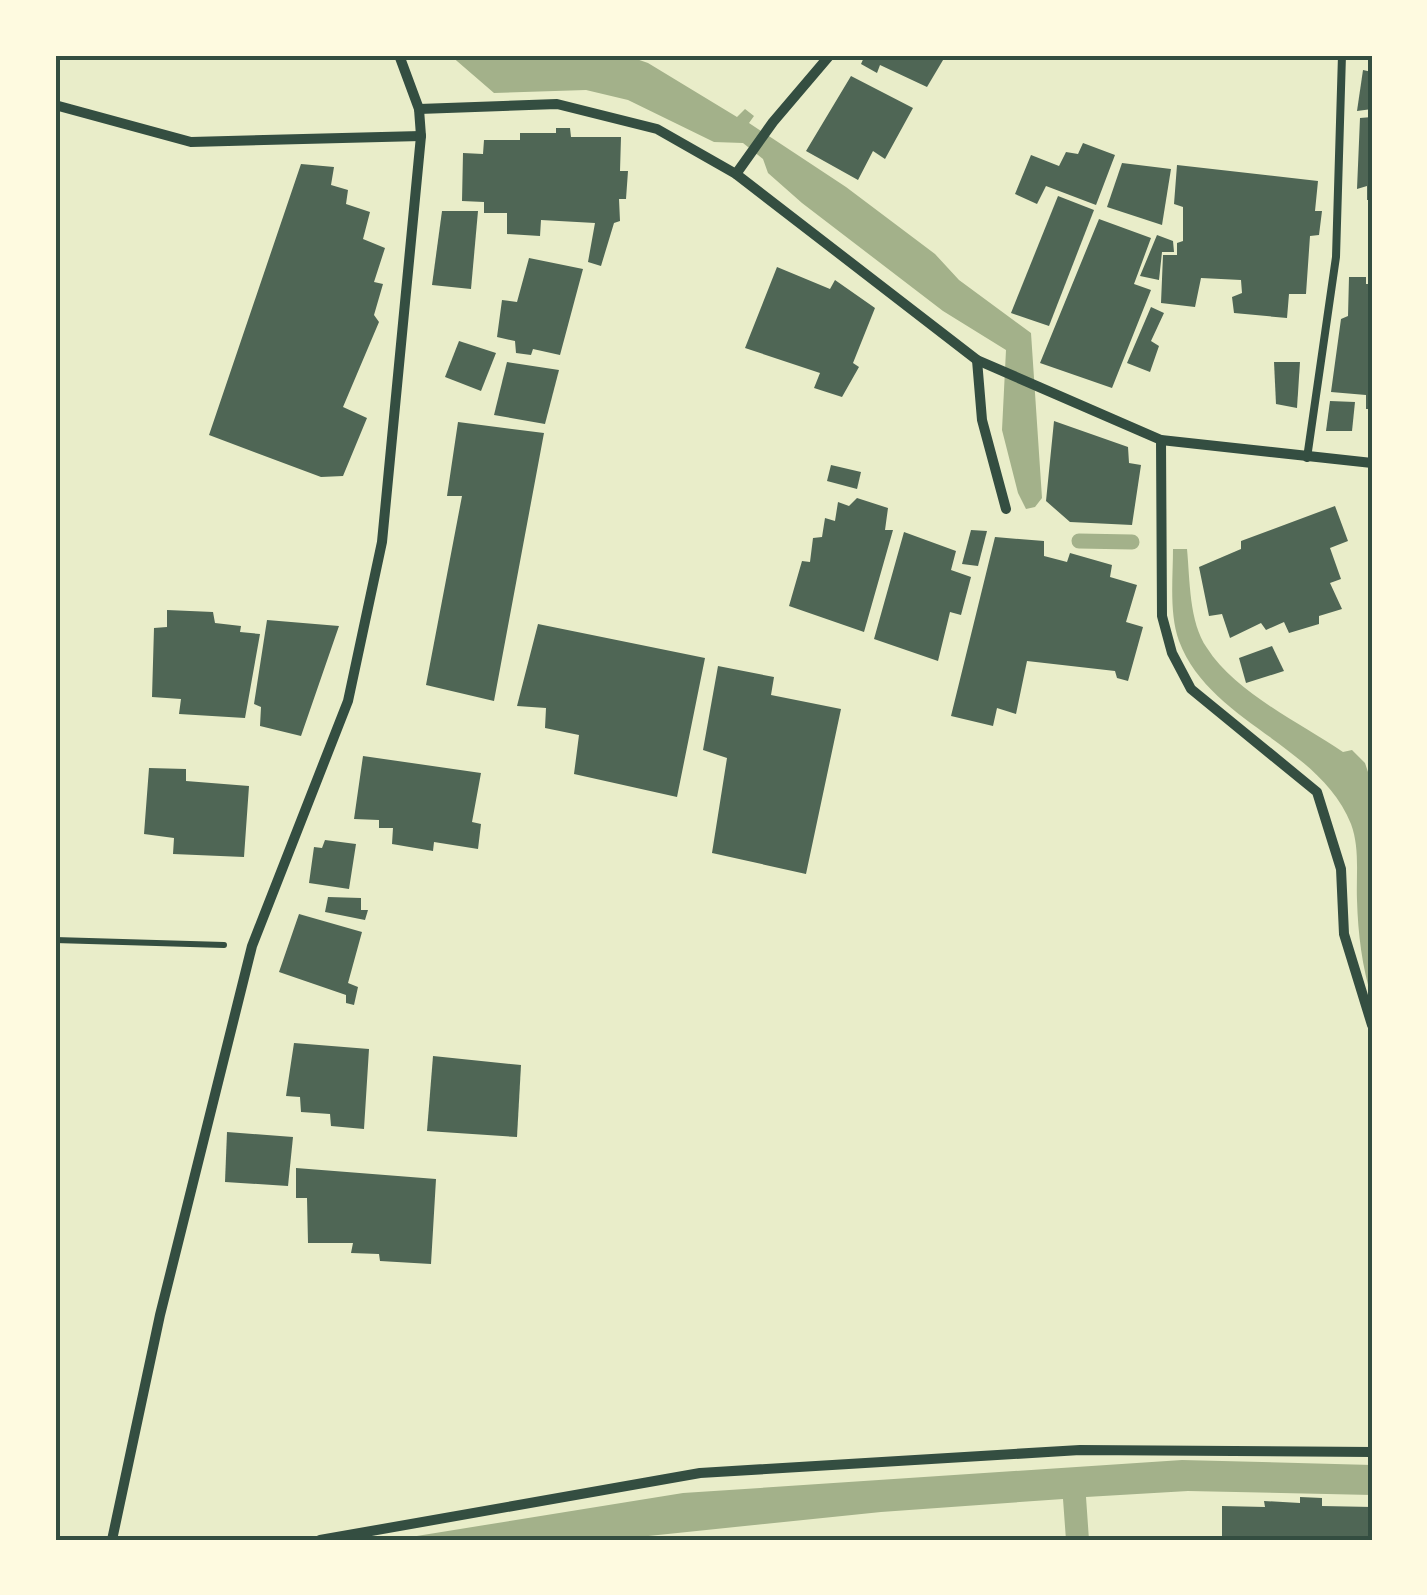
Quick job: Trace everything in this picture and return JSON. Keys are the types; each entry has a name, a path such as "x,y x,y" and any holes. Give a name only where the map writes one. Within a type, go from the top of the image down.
{"street":[{"path":"112,1540 160,1316 252,946 348,702 382,542 421,136 418,109 399,55"},
{"path":"736,174 830,55"},
{"path":"418,109 557,104 657,129 736,174 976,360 1161,440 1372,464"},
{"path":"55,105 191,142 421,136"},
{"path":"976,360 982,420 1006,509"},
{"path":"1161,440 1162,616 1172,653 1191,690 1317,792 1341,869 1344,934 1372,1024"},
{"path":"320,1540 700,1473 1080,1450 1372,1452"}],"lane":[{"path":"1307,458 1336,257 1342,55"}],"path":[{"path":"55,940 252,946"}],"shaded area":[{"path":"450,55 541,59 625,55 648,63 737,117 745,109 754,116 749,123 846,187 1031,333 1042,498 1035,507 1026,509 1018,493 1002,430 1006,350 943,311 802,203 768,173 763,159 743,143 714,142 628,100 586,90 494,93"},
{"path":"1173,549 1187,549 1197,626 1219,664 1269,706 1343,752 1352,750 1365,763 1372,784 1372,999 1360,938 1357,852 1351,824 1336,797 1315,773 1214,693 1194,669 1179,641 1174,619"},
{"path":"1182,1460 1372,1465 1372,1495 1188,1491 1086,1497 1089,1540 1066,1540 1063,1499 881,1512 610,1540 392,1540 683,1493"}],"building":[{"path":"865,55 946,55 927,87 880,65 877,73 861,64"},
{"path":"1363,70 1372,72 1372,109 1357,111"},
{"path":"851,76 913,108 885,159 873,151 858,180 806,151"},
{"path":"1372,117 1372,200 1367,200 1367,186 1357,189 1360,118"},
{"path":"556,128 570,128 571,137 621,137 620,171 628,171 626,199 619,199 620,221 614,223 601,266 588,262 595,223 541,220 540,236 507,234 507,213 484,213 484,202 462,201 463,153 483,154 484,140 520,140 520,133 556,133"},
{"path":"1083,143 1115,155 1096,205 1046,186 1037,204 1015,194 1031,155 1059,166 1066,152 1078,154"},
{"path":"1122,163 1171,169 1162,225 1107,207"},
{"path":"301,164 334,167 331,185 348,190 346,204 370,212 363,239 385,248 374,282 383,284 374,315 379,322 343,407 367,418 343,476 321,477 209,435"},
{"path":"1177,165 1318,181 1315,211 1322,211 1319,235 1310,236 1306,294 1289,294 1287,318 1234,313 1232,297 1242,293 1241,280 1201,278 1195,307 1161,303 1163,255 1177,255 1177,243 1183,241 1183,207 1174,204"},
{"path":"1058,196 1094,210 1049,326 1011,313"},
{"path":"442,211 478,211 471,289 432,285"},
{"path":"1099,219 1151,238 1134,284 1151,290 1112,388 1040,363"},
{"path":"1157,235 1173,241 1174,252 1162,252 1159,280 1140,276"},
{"path":"529,258 583,269 560,355 533,349 531,355 516,353 515,341 497,337 502,300 517,302"},
{"path":"777,267 830,289 835,280 875,308 853,363 859,367 842,397 814,388 820,373 745,348"},
{"path":"1349,277 1366,277 1366,284 1372,284 1372,409 1366,409 1366,395 1331,392 1341,319 1348,316"},
{"path":"1151,307 1164,313 1151,341 1159,346 1150,372 1127,363"},
{"path":"459,341 496,353 481,391 445,377"},
{"path":"507,362 559,370 545,424 494,415"},
{"path":"1274,362 1300,362 1297,408 1276,404"},
{"path":"1330,401 1355,402 1352,431 1326,431"},
{"path":"1054,421 1128,447 1129,463 1141,465 1132,525 1070,522 1046,501"},
{"path":"458,422 544,433 494,701 426,685 462,496 447,496"},
{"path":"831,465 861,472 857,489 827,481"},
{"path":"857,498 888,508 885,530 893,530 864,632 789,606 802,561 810,562 813,538 822,537 825,518 835,521 838,502 849,506"},
{"path":"1335,506 1348,541 1330,548 1341,579 1330,583 1342,609 1319,616 1319,624 1289,633 1284,622 1266,630 1261,623 1230,638 1222,614 1209,616 1199,567 1241,549 1241,541"},
{"path":"971,530 987,531 978,566 962,564"},
{"path":"904,532 956,551 951,570 971,577 961,615 950,612 938,661 874,639"},
{"path":"995,537 1044,541 1044,556 1067,562 1070,553 1112,565 1110,577 1137,585 1126,622 1143,627 1128,681 1117,678 1115,671 1027,661 1016,714 997,708 993,726 951,716"},
{"path":"167,610 213,612 215,623 241,626 240,632 260,634 245,718 179,714 181,699 152,697 154,628 167,627"},
{"path":"267,620 339,626 301,736 260,726 261,707 254,704"},
{"path":"538,624 705,658 677,797 574,774 579,735 545,728 546,708 517,706"},
{"path":"1272,646 1284,671 1246,683 1239,658"},
{"path":"718,666 774,677 771,695 841,709 806,874 712,853 727,758 703,750"},
{"path":"363,756 481,773 472,822 481,824 478,849 434,842 433,851 392,844 393,828 379,828 379,820 354,819"},
{"path":"149,768 186,769 186,781 249,786 244,857 173,854 174,838 144,834"},
{"path":"325,840 356,844 349,889 309,883 314,847 322,848"},
{"path":"328,897 361,898 361,910 368,910 365,920 325,912"},
{"path":"299,914 362,932 348,983 358,987 354,1005 346,1003 346,995 279,972"},
{"path":"294,1043 369,1049 364,1129 331,1126 330,1114 301,1112 300,1097 286,1096"},
{"path":"433,1056 521,1065 517,1137 427,1131"},
{"path":"227,1132 293,1137 288,1186 225,1182"},
{"path":"296,1168 436,1179 431,1264 380,1261 379,1254 351,1253 353,1243 308,1243 307,1198 296,1198"},
{"path":"1300,1497 1322,1498 1322,1506 1372,1507 1372,1540 1222,1540 1222,1506 1265,1507 1264,1501 1300,1503"}],"waterway":[{"path":"1079,541 1132,542"}]}
